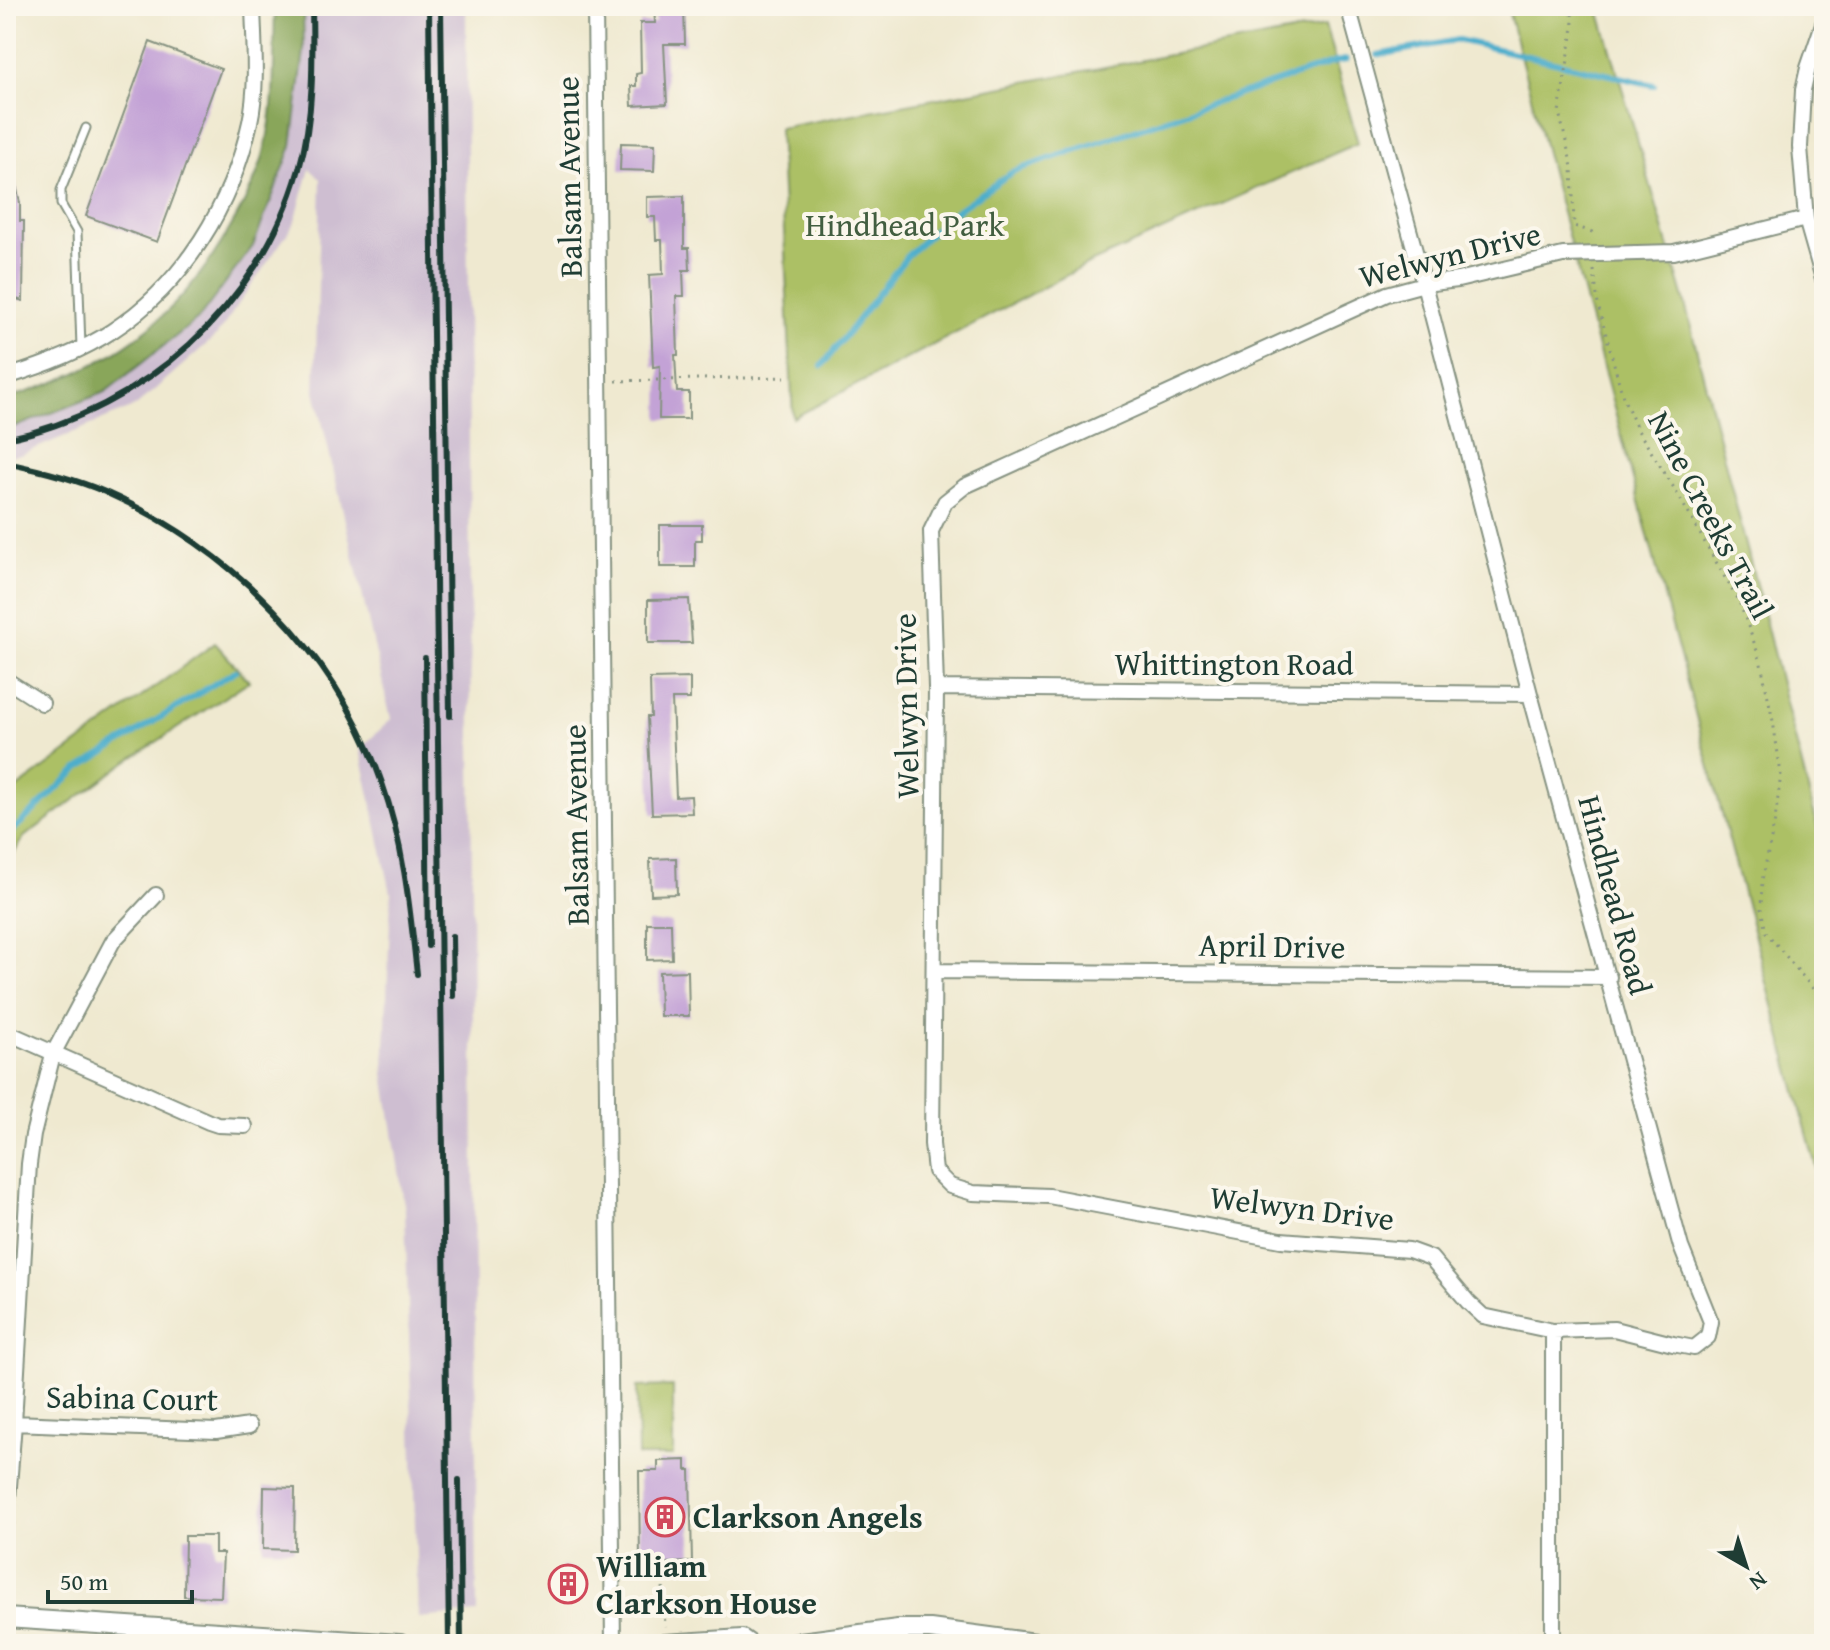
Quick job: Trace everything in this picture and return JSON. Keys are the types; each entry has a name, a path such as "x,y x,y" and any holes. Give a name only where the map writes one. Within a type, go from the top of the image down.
{"street":[{"path":"6,377 81,349 126,321 170,281 204,236 229,190 245,141 253,100 253,6"},
{"name":"Balsam Avenue","path":"595,6 613,1644"},
{"name":"Hindhead Road","path":"1348,6 1530,694 1681,1247 1711,1322 1708,1337 1694,1348 1614,1329 1553,1331"},
{"path":"1824,21 1803,90 1800,147 1806,219 1824,282"},
{"name":"Welwyn Drive","path":"1553,1331 1483,1316 1431,1258 1409,1250 1281,1240 1049,1196 973,1193 950,1186 935,1171 932,1144 936,688 931,531 945,502 965,486 1387,294 1563,255 1674,252 1806,219"},
{"path":"6,680 42,703"},
{"name":"Whittington Road","path":"936,688 1530,694"},
{"path":"6,1524 33,1135 53,1054 113,941 156,895"},
{"name":"April Drive","path":"935,971 1609,977"},
{"path":"6,1032 209,1122 245,1126"},
{"path":"1553,1331 1553,1644"},
{"name":"Sabina Court","path":"14,1423 216,1431 249,1426"},
{"path":"6,1618 216,1638 400,1644"},
{"path":"786,1644 898,1629 929,1637 1030,1643"},
{"path":"665,1640 742,1639 749,1644"}],"lane":[{"path":"81,349 77,232 60,199 86,128"}],"path":[{"path":"1571,6 1572,36 1559,112 1572,167 1574,226 1592,232 1592,240"},
{"name":"Nine Creeks Trail","path":"1593,268 1598,305 1623,397 1637,429 1740,604 1760,659 1781,774 1762,881 1761,909 1766,932 1824,1002"},
{"path":"600,382 785,377"},
{"path":"662,1563 665,1640"}],"shaded area":[{"path":"303,6 466,6 477,1613 418,1618 405,1210 384,1074 391,893 360,749 391,719 315,391 321,179 310,169 294,224 217,335 136,406 20,455 6,456 6,427 19,426 105,392 199,318 253,246 304,51"}],"green space":[{"path":"275,6 303,6 304,51 292,146 253,246 199,318 105,392 18,426 6,427 6,399 77,373 108,357 162,317 208,263 244,202 264,152 273,98"},
{"path":"1507,6 1598,6 1683,296 1824,853 1824,1197"},
{"name":"Hindhead Park","path":"1325,26 1358,143 1088,264 793,418 779,128"},
{"path":"215,643 249,681 126,762 24,837 6,866 6,796"},
{"path":"673,1386 673,1456 638,1456 637,1387"}],"building":[{"path":"654,6 684,6 685,44 664,44 667,104 632,106 631,86 636,86 636,74 641,73 640,23 655,23"},
{"path":"150,42 221,69 157,242 86,216"},
{"path":"621,143 655,144 654,171 620,170"},
{"path":"12,167 20,203 20,221 24,221 23,301 6,296 6,168"},
{"path":"684,196 684,248 689,248 690,270 683,270 684,296 676,296 678,355 675,355 677,392 689,392 689,419 659,419 660,366 653,367 649,275 663,274 662,240 656,240 655,217 647,217 647,197"},
{"path":"660,525 702,525 702,540 695,540 695,567 660,567"},
{"path":"689,599 692,643 648,643 648,600"},
{"path":"690,678 690,699 672,699 676,797 691,796 692,813 652,814 647,717 651,717 650,679"},
{"path":"676,858 677,894 651,895 650,859"},
{"path":"647,923 671,923 672,959 647,960"},
{"path":"688,971 689,1016 660,1016 659,972"},
{"name":"Clarkson Angels","path":"686,1460 686,1470 690,1470 692,1562 640,1564 639,1471 658,1471 658,1461"},
{"path":"264,1487 295,1488 294,1550 263,1549"},
{"path":"185,1536 215,1536 215,1553 223,1553 221,1597 184,1596"},
{"name":"William Clarkson House","path":"562,1567 578,1570 574,1600 558,1599"}],"waterway":[{"path":"1378,55 1458,40 1654,85"},
{"path":"822,366 908,255 953,213 1014,171 1346,60"},
{"path":"6,837 78,769 235,671"}],"railway":[{"path":"6,439 57,425 105,404 149,377 190,344 226,307 256,265 281,219 304,149 312,88 312,6"},
{"path":"429,6 449,1644"},
{"path":"441,6 450,716"},
{"path":"6,463 81,483 151,515 195,542 236,574 274,609 308,648 337,690 362,735 390,806 409,901 417,974"},
{"path":"425,658 428,946"},
{"path":"452,936 453,996"},
{"path":"459,1480 461,1644"}],"place":[{"name":"Clarkson Angels","path":"665,1517"},
{"name":"William Clarkson House","path":"568,1584"}]}
